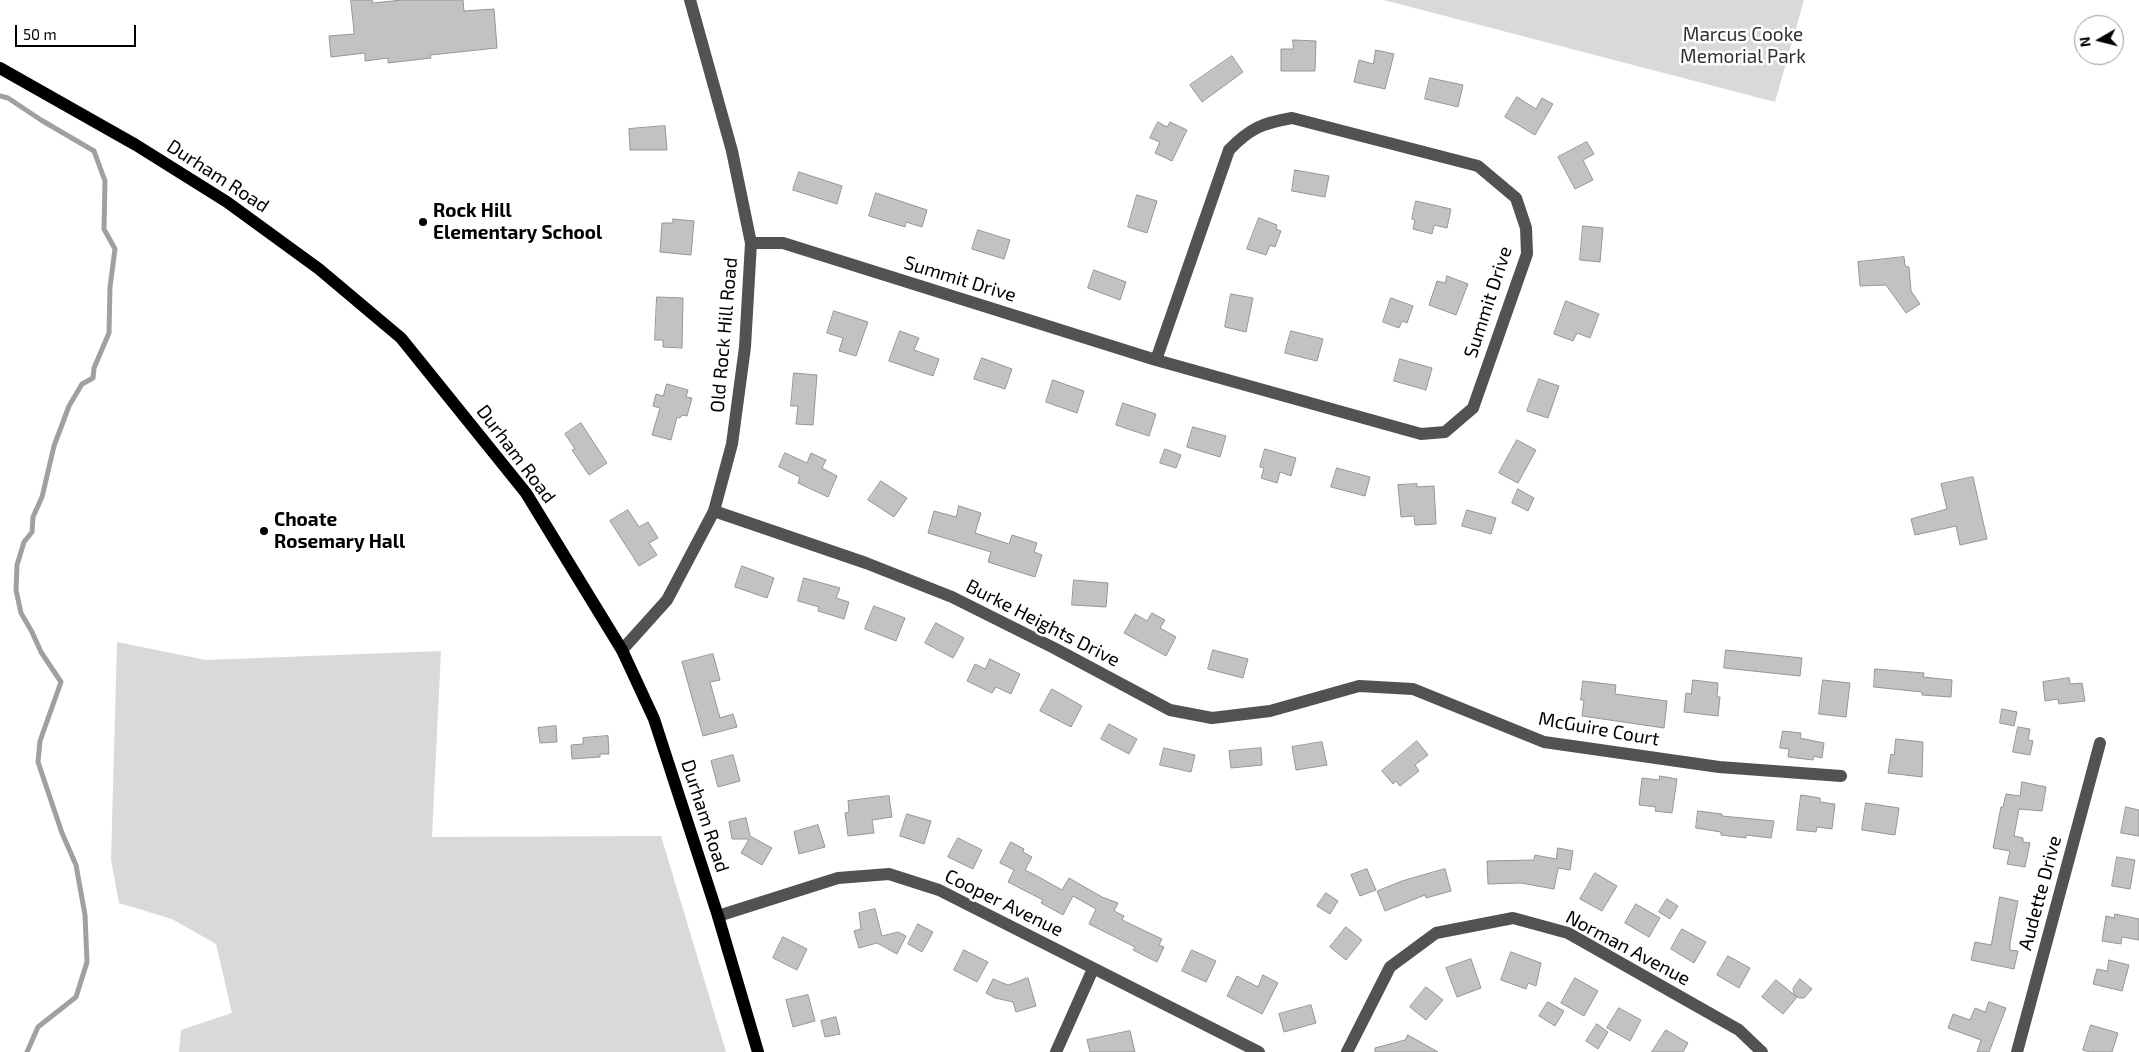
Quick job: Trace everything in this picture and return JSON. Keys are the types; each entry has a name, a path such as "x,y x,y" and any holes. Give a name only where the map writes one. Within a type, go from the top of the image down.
{"main road":[{"name":"Durham Road","path":"0,68 136,145 228,202 319,269 401,338 526,494 622,650 654,718 718,916 758,1052"}],"street":[{"name":"Old Rock Hill Road","path":"622,650 667,600 714,511 732,444 745,347 751,243 732,150 690,0"},
{"name":"Summit Drive","path":"751,243 783,243 1156,360 1421,434 1445,432 1473,408 1527,254 1526,228 1516,198 1478,166 1292,118 1269,122 1244,134 1229,150 1156,360"},
{"name":"Burke Heights Drive","path":"714,511 866,563 952,597 1054,648 1170,710 1212,718 1270,711 1359,686"},
{"name":"McGuire Court","path":"1359,686 1413,689 1544,742 1719,767 1841,776"},
{"name":"Audette Drive","path":"2018,1052 2100,743"},
{"name":"Cooper Avenue","path":"718,916 838,878 889,874 939,890 1259,1052"},
{"name":"Norman Avenue","path":"1347,1052 1390,967 1436,933 1513,918 1568,933 1739,1030 1762,1052"},
{"path":"1056,1052 1093,969"}],"green space":[{"name":"Marcus Cooke Memorial Park","path":"1384,0 1804,0 1775,102"},
{"path":"117,642 206,660 441,651 432,837 661,836 726,1052 179,1052 181,1030 232,1013 216,944 172,919 119,903 111,860"}],"building":[{"path":"351,0 372,0 373,3 402,0 463,0 464,11 494,9 497,48 430,55 431,58 388,63 388,58 365,61 365,53 331,57 329,36 354,34"},
{"path":"1293,40 1316,41 1315,71 1281,71 1281,49 1293,49"},
{"path":"1376,50 1394,54 1385,89 1354,82 1359,60 1373,64"},
{"path":"1232,56 1243,72 1202,102 1190,85"},
{"path":"1430,78 1463,85 1458,107 1425,99"},
{"path":"1517,97 1536,109 1542,98 1553,104 1535,135 1505,117"},
{"path":"1158,122 1167,127 1170,122 1187,130 1172,161 1155,153 1160,142 1150,138"},
{"path":"665,126 667,150 630,150 629,129"},
{"path":"1587,142 1594,154 1583,160 1593,180 1575,189 1558,157"},
{"path":"1295,170 1329,176 1325,197 1292,191"},
{"path":"799,172 842,186 837,204 793,190"},
{"path":"876,193 927,210 922,227 906,222 905,227 869,216"},
{"path":"1137,195 1157,201 1147,233 1128,227"},
{"path":"1416,201 1451,209 1447,228 1434,225 1432,234 1413,229 1415,220 1412,219"},
{"path":"1259,218 1277,225 1276,229 1281,231 1275,247 1270,245 1266,255 1247,249"},
{"path":"673,219 694,221 691,255 660,252 662,223 673,223"},
{"path":"1583,226 1603,228 1600,262 1580,260"},
{"path":"978,230 1010,240 1004,259 972,249"},
{"path":"1904,257 1905,266 1909,267 1911,291 1920,304 1906,313 1886,285 1860,286 1858,262"},
{"path":"1094,270 1126,282 1120,300 1088,288"},
{"path":"1447,276 1468,284 1456,315 1429,305 1437,281 1445,283"},
{"path":"1231,294 1253,298 1246,332 1225,327"},
{"path":"657,297 683,298 682,348 663,347 663,340 655,340"},
{"path":"1391,298 1413,306 1407,323 1402,321 1399,328 1383,322"},
{"path":"1566,301 1599,314 1590,338 1577,333 1573,341 1554,334"},
{"path":"834,311 868,322 856,356 839,351 843,338 827,333"},
{"path":"900,331 919,338 914,350 939,359 933,376 889,361"},
{"path":"1291,331 1323,339 1317,361 1285,353"},
{"path":"982,358 1012,369 1005,389 974,379"},
{"path":"1400,359 1432,368 1426,390 1394,381"},
{"path":"794,373 817,375 813,425 796,424 798,406 791,406"},
{"path":"1539,379 1559,386 1548,418 1527,411"},
{"path":"1053,380 1084,391 1077,413 1046,402"},
{"path":"667,384 688,390 686,397 692,398 687,416 677,417 671,440 652,435 660,408 653,406 656,394 663,396"},
{"path":"1123,403 1156,414 1149,436 1116,425"},
{"path":"581,423 607,463 589,475 572,450 575,449 565,434"},
{"path":"1193,427 1226,436 1220,457 1187,447"},
{"path":"1517,440 1536,450 1518,483 1499,473"},
{"path":"1165,449 1181,455 1176,468 1160,463"},
{"path":"1265,449 1296,458 1291,476 1280,472 1277,483 1261,478 1264,468 1260,467"},
{"path":"785,453 807,463 811,453 826,460 822,468 837,476 828,497 798,483 800,477 779,467"},
{"path":"1337,468 1370,477 1365,496 1331,487"},
{"path":"1973,477 1987,539 1960,545 1956,526 1915,535 1911,519 1947,509 1941,484"},
{"path":"881,481 907,498 894,517 868,500"},
{"path":"1417,484 1417,487 1434,486 1436,524 1415,525 1414,516 1401,517 1398,485"},
{"path":"1518,489 1534,498 1528,511 1512,503"},
{"path":"959,506 981,513 975,533 1009,544 1012,535 1037,543 1034,552 1042,555 1035,577 988,562 991,552 928,533 934,511 956,517"},
{"path":"628,510 639,527 648,522 658,538 649,543 657,555 639,566 610,521"},
{"path":"1467,510 1496,518 1491,534 1462,526"},
{"path":"742,566 774,578 767,598 735,587"},
{"path":"804,578 840,588 836,598 849,602 844,619 818,611 819,607 798,601"},
{"path":"1074,580 1108,583 1106,607 1072,605"},
{"path":"874,606 905,618 896,641 865,629"},
{"path":"1152,613 1165,620 1160,628 1176,637 1166,656 1124,633 1135,614 1147,621"},
{"path":"936,623 964,638 953,658 925,643"},
{"path":"1213,650 1248,659 1243,678 1208,669"},
{"path":"1726,650 1802,658 1800,676 1724,668"},
{"path":"713,654 720,680 710,682 720,718 733,714 737,727 703,736 682,662"},
{"path":"990,659 1020,674 1011,694 996,687 992,693 967,681 975,664 985,669"},
{"path":"1875,669 1924,673 1923,677 1952,680 1951,697 1922,695 1922,692 1874,687"},
{"path":"2069,678 2070,684 2082,683 2085,701 2059,704 2058,699 2045,701 2043,682"},
{"path":"1693,680 1718,683 1717,697 1720,697 1718,716 1684,712 1686,693 1691,694"},
{"path":"1823,680 1850,683 1846,717 1819,714"},
{"path":"1583,681 1616,685 1615,694 1667,701 1664,728 1582,716 1584,700 1581,700"},
{"path":"1052,689 1082,706 1071,727 1040,711"},
{"path":"2002,709 2017,712 2014,726 2000,723"},
{"path":"1109,724 1137,739 1129,754 1101,739"},
{"path":"556,726 557,742 540,743 538,728"},
{"path":"2018,727 2030,729 2028,740 2033,741 2030,755 2013,752"},
{"path":"1783,731 1801,733 1800,738 1824,743 1822,758 1814,756 1813,760 1788,757 1789,749 1780,748"},
{"path":"608,736 609,754 600,754 600,757 572,759 571,745 583,744 583,738"},
{"path":"1896,739 1923,742 1922,777 1888,773 1891,754 1894,755"},
{"path":"1417,741 1428,755 1415,765 1419,771 1400,786 1396,781 1393,784 1382,771"},
{"path":"1322,742 1327,765 1296,770 1292,747"},
{"path":"1164,748 1195,755 1191,772 1160,765"},
{"path":"1261,748 1262,765 1231,768 1229,751"},
{"path":"733,755 740,781 718,787 711,761"},
{"path":"1660,776 1677,779 1672,813 1655,811 1656,807 1639,805 1642,778 1659,780"},
{"path":"2022,782 2046,787 2042,811 2019,809 2014,836 2023,838 2023,842 2030,843 2025,867 2007,864 2010,851 1993,848 2001,807 2003,807 2006,794 2020,796"},
{"path":"1801,795 1820,798 1820,802 1835,804 1832,829 1817,827 1816,832 1797,830"},
{"path":"889,796 892,817 872,820 874,833 848,836 845,813 849,812 848,801"},
{"path":"1866,803 1899,808 1895,835 1862,830"},
{"path":"2126,807 2139,810 2139,836 2121,833"},
{"path":"1698,811 1722,814 1722,816 1774,821 1771,838 1721,835 1721,832 1696,828"},
{"path":"907,814 931,821 924,844 900,836"},
{"path":"746,818 750,836 772,848 762,865 741,853 749,839 732,839 729,822"},
{"path":"818,825 825,847 799,854 794,832"},
{"path":"958,838 982,850 973,869 948,857"},
{"path":"1011,842 1024,849 1023,852 1032,857 1025,870 1062,890 1069,878 1102,897 1118,903 1114,911 1124,916 1122,920 1162,939 1159,945 1164,947 1157,962 1133,950 1135,947 1089,924 1096,909 1073,896 1063,915 1041,903 1043,900 1008,882 1014,870 1000,863"},
{"path":"1558,848 1573,851 1570,870 1558,868 1554,889 1521,883 1488,884 1487,861 1534,860 1535,855 1556,859"},
{"path":"2117,857 2135,860 2130,889 2112,886"},
{"path":"1367,869 1376,890 1360,896 1351,875"},
{"path":"1445,869 1451,891 1426,898 1425,895 1385,911 1377,891 1402,881"},
{"path":"1595,873 1617,886 1602,911 1580,899"},
{"path":"1326,893 1338,901 1330,914 1317,906"},
{"path":"2000,897 2018,901 2010,943 2010,950 2018,951 2014,969 1971,960 1975,942 1991,945"},
{"path":"1667,899 1678,906 1670,919 1659,912"},
{"path":"1636,904 1660,918 1649,937 1625,923"},
{"path":"875,909 882,936 898,932 906,936 897,954 877,943 859,948 854,931 861,929 859,913"},
{"path":"2115,914 2139,919 2139,940 2122,937 2121,944 2102,941 2106,916 2114,918"},
{"path":"918,924 933,932 922,952 908,944"},
{"path":"1346,927 1362,940 1346,960 1330,947"},
{"path":"1682,929 1706,942 1694,963 1671,949"},
{"path":"783,937 807,949 797,970 773,958"},
{"path":"964,950 988,962 977,982 954,970"},
{"path":"1192,950 1216,961 1206,982 1182,971"},
{"path":"1511,952 1541,963 1536,986 1528,983 1526,989 1501,980"},
{"path":"1728,956 1750,968 1739,988 1717,975"},
{"path":"1471,959 1481,988 1457,997 1446,968"},
{"path":"2109,960 2129,965 2122,991 2093,984 2097,969 2107,971"},
{"path":"1263,975 1278,983 1262,1014 1227,996 1237,976 1258,987"},
{"path":"1028,978 1036,1006 1016,1012 1013,1002 995,998 986,993 993,979 1008,985"},
{"path":"1575,978 1598,991 1584,1016 1561,1003"},
{"path":"1800,979 1812,989 1804,998 1799,998 1794,994 1793,989"},
{"path":"1776,980 1797,997 1783,1014 1762,997"},
{"path":"1426,987 1443,1000 1426,1020 1410,1007"},
{"path":"808,995 815,1021 793,1027 786,1000"},
{"path":"1548,1002 1564,1011 1555,1026 1539,1016"},
{"path":"1989,1002 2006,1008 1989,1052 1977,1052 1981,1040 1948,1028 1953,1014 1970,1020 1975,1008 1985,1012"},
{"path":"1311,1005 1316,1023 1284,1032 1279,1014"},
{"path":"1619,1008 1641,1020 1630,1041 1607,1028"},
{"path":"836,1017 840,1034 825,1037 821,1021"},
{"path":"1597,1024 1608,1032 1598,1049 1586,1041"},
{"path":"2091,1025 2118,1033 2112,1052 2090,1052 2083,1050"},
{"path":"1666,1030 1688,1043 1683,1052 1652,1052"},
{"path":"1130,1031 1135,1052 1090,1052 1087,1040"},
{"path":"1408,1035 1438,1052 1375,1052 1375,1048 1405,1040"}],"waterway":[{"path":"0,96 8,98 94,151 105,181 104,229 115,249 110,287 109,333 94,368 93,378 82,384 69,406 54,446 42,497 33,517 32,532 24,542 17,565 16,590 21,613 41,652 61,682 40,741 38,762 62,833 76,865 85,915 87,962 76,997 38,1027 27,1052"}],"place":[{"name":"Rock Hill Elementary School","path":"423,222"},
{"name":"Choate Rosemary Hall","path":"264,531"}]}
